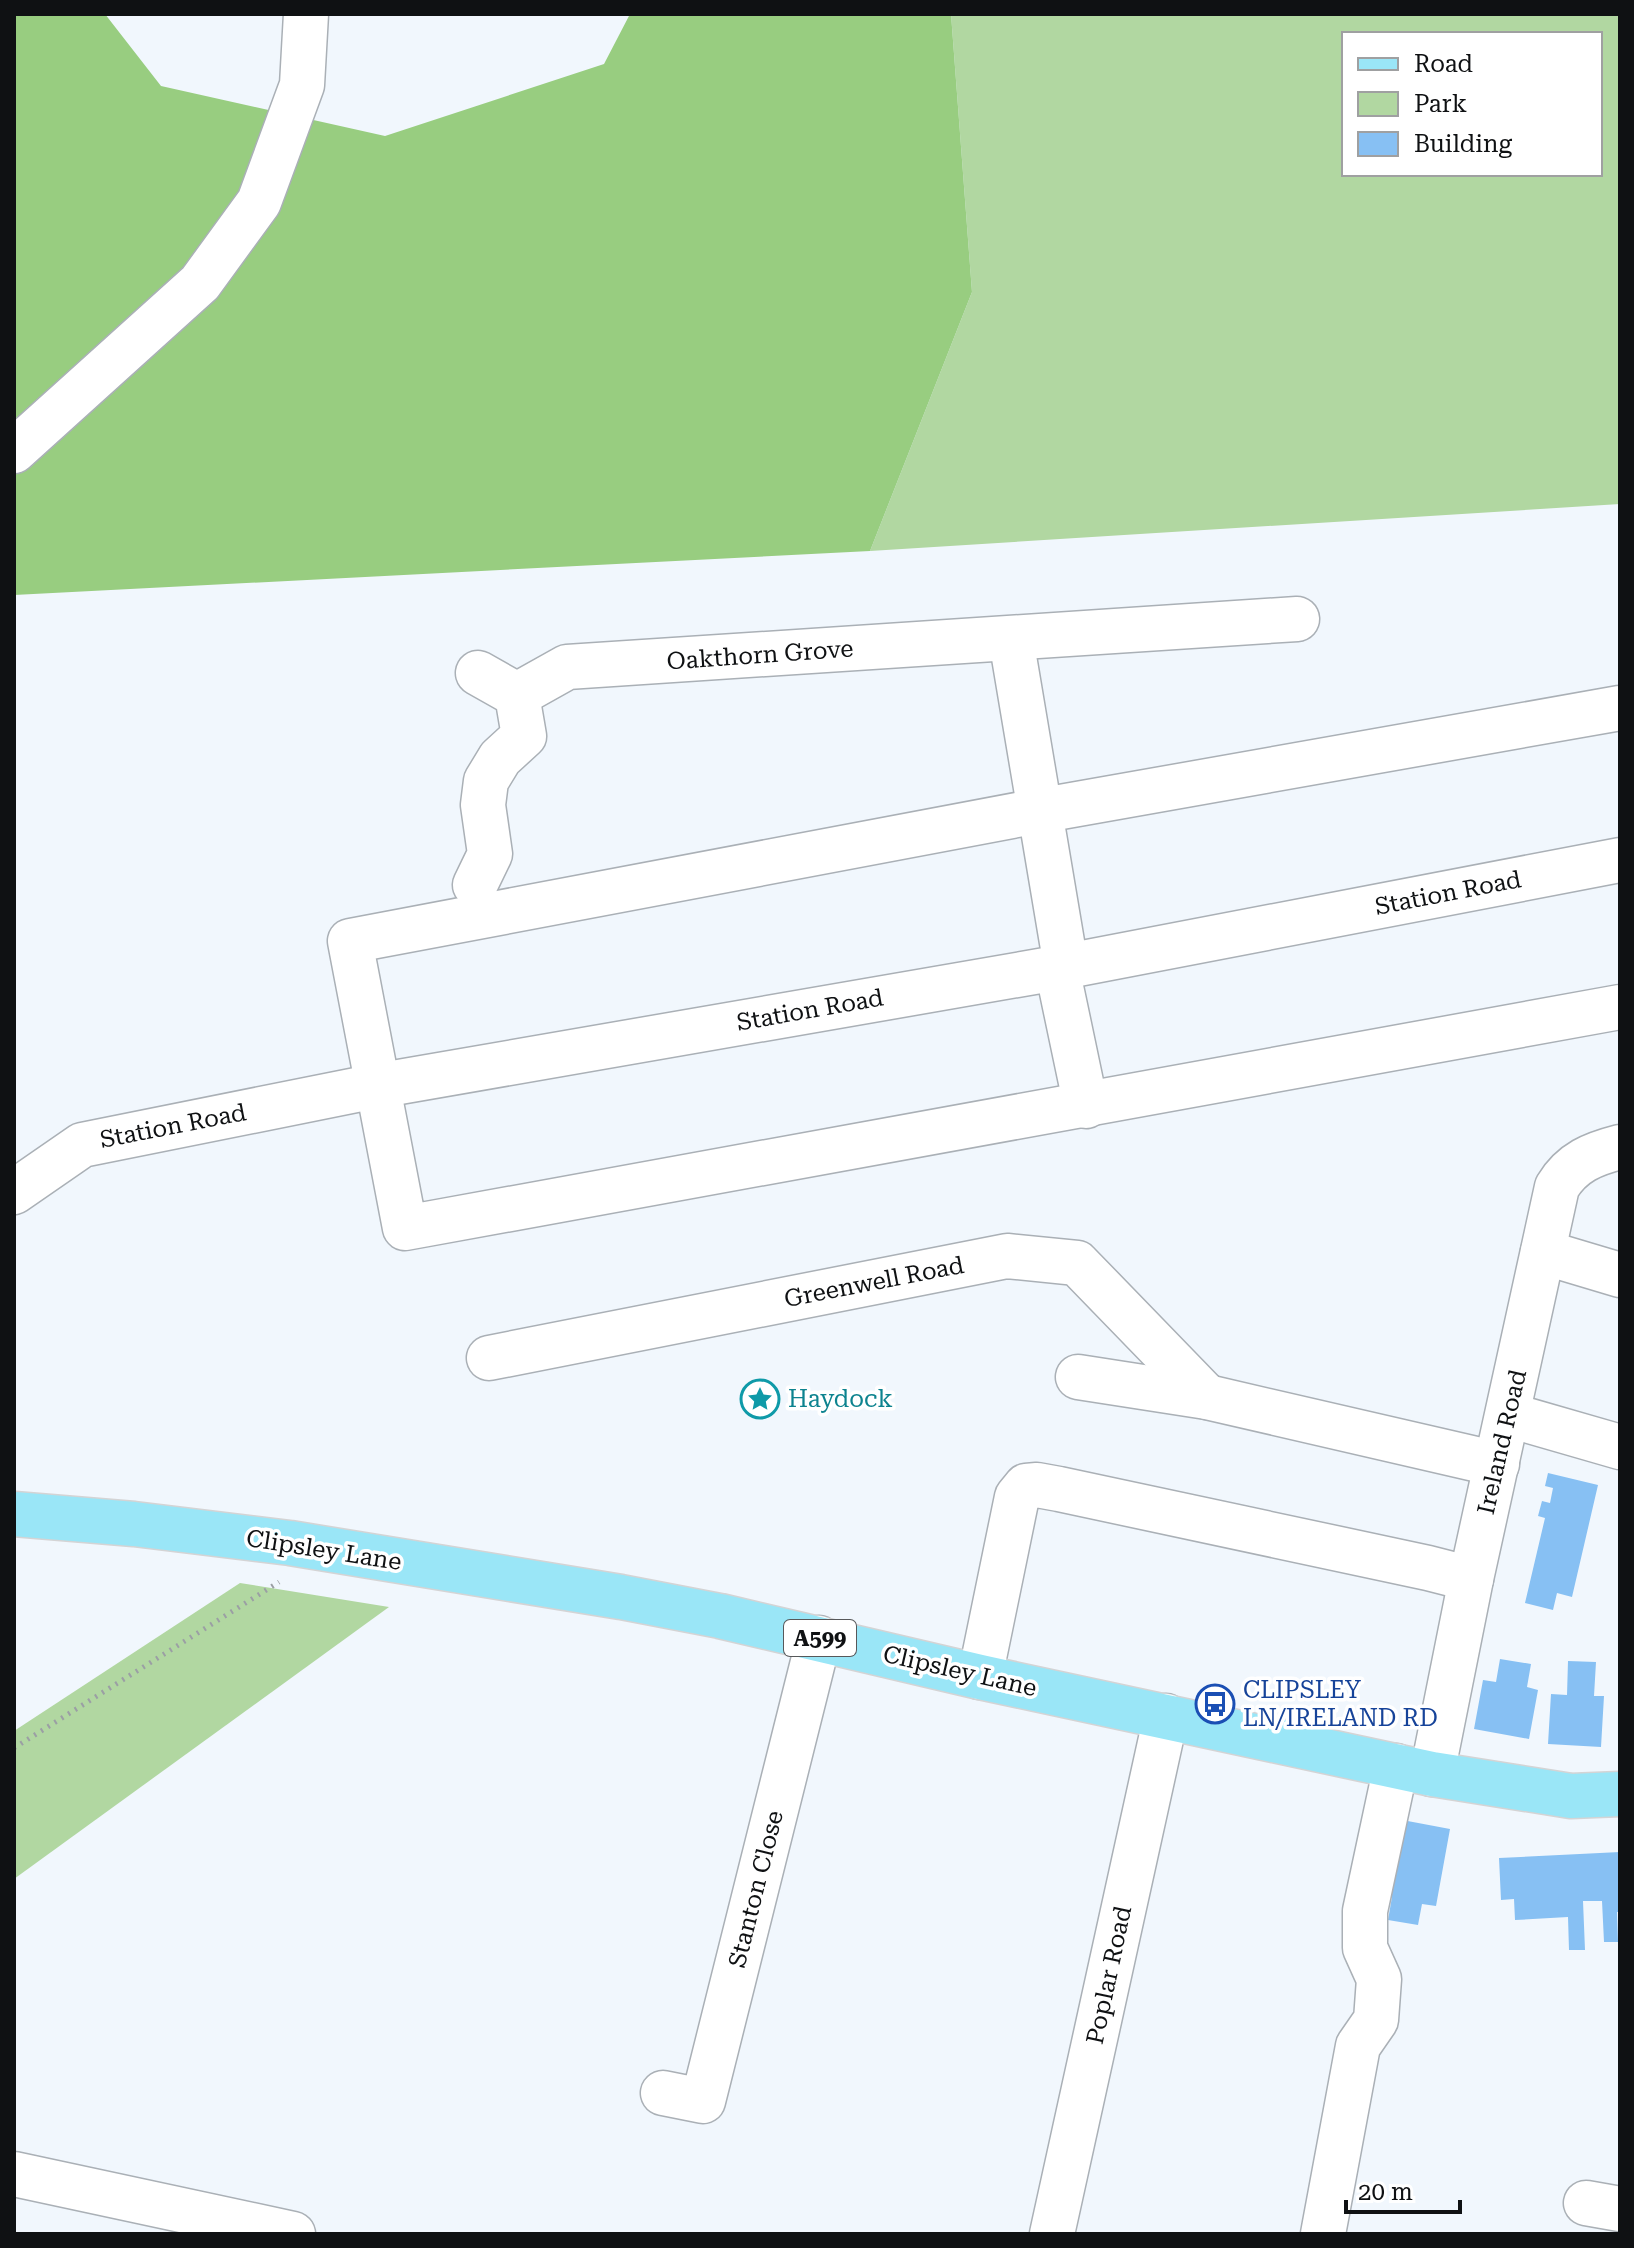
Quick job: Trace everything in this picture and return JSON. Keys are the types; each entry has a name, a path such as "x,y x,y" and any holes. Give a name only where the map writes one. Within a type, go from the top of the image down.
{"main road":[{"name":"Clipsley Lane","path":"14,1514 134,1524 290,1543 621,1597 1414,1770 1571,1796 1620,1794"}],"street":[{"path":"14,451 200,283 259,202 302,85 306,14"},
{"name":"Oakthorn Grove","path":"475,885 490,854 483,805 486,781 520,715 567,667 1297,619"},
{"path":"1011,639 1086,1106"},
{"path":"478,673 520,715"},
{"path":"1620,708 1038,811 350,941 405,1228 1620,1007"},
{"name":"Station Road","path":"14,1192 82,1145 376,1086 1062,967 1620,860"},
{"name":"Ireland Road","path":"1323,2234 1358,2046 1376,2020 1379,1979 1365,1948 1365,1911 1414,1770 1471,1579 1557,1187 1564,1174 1577,1163 1620,1147"},
{"path":"1543,1252 1620,1275"},
{"name":"Greenwell Road","path":"489,1358 1007,1256 1077,1263 1207,1397"},
{"path":"1078,1377 1207,1397 1497,1464"},
{"path":"1509,1415 1620,1447"},
{"path":"980,1677 1017,1497 1026,1486 1059,1489 1471,1579"},
{"name":"Stanton Close","path":"663,2093 703,2101 819,1638"},
{"name":"Poplar Road","path":"1052,2234 1166,1716"},
{"path":"14,2174 293,2234"}],"path":[{"path":"14,1748 279,1583 290,1543"}],"green space":[{"path":"14,14 105,14 161,86 385,136 604,64 630,14 951,14 972,292 870,551 14,595"},
{"path":"951,14 1620,14 1620,504 870,551 972,292"},
{"path":"240,1583 389,1607 14,1879 14,1731"}],"building":[{"path":"1548,1473 1598,1485 1572,1597 1557,1593 1553,1610 1525,1603 1545,1518 1538,1516 1542,1501 1550,1503 1553,1488 1545,1486"},
{"path":"1500,1659 1531,1664 1527,1687 1538,1690 1529,1739 1474,1729 1483,1680 1496,1682"},
{"path":"1568,1661 1596,1662 1594,1696 1604,1696 1601,1747 1548,1744 1551,1694 1567,1695"},
{"path":"1397,1819 1450,1829 1436,1906 1422,1904 1418,1925 1388,1920 1392,1897 1383,1896"},
{"path":"1620,1852 1618,1942 1604,1942 1602,1901 1583,1901 1585,1950 1569,1950 1568,1917 1515,1920 1514,1899 1501,1900 1499,1858"}],"place":[{"name":"Haydock","path":"760,1399"},
{"name":"CLIPSLEY LN/IRELAND RD","path":"1215,1704"}]}
